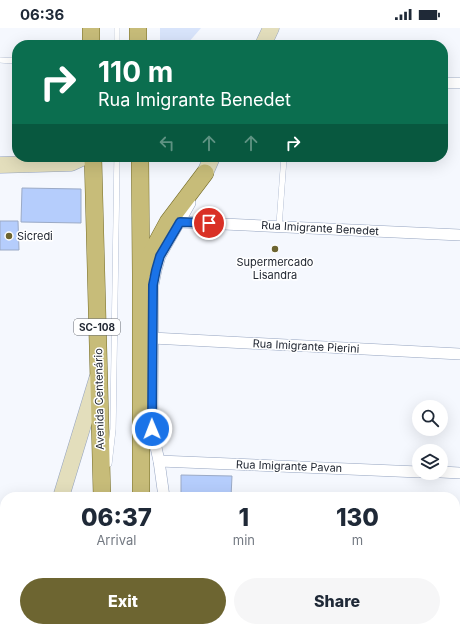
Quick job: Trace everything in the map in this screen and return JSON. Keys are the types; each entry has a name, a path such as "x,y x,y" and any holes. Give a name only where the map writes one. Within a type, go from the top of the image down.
{"main road":[{"path":"91,28 91,40"},
{"path":"138,28 138,40"},
{"path":"265,40 271,28"},
{"path":"0,165 46,162"},
{"path":"78,162 93,182"},
{"name":"Avenida Centenário","path":"93,162 102,492"},
{"path":"140,162 141,492"},
{"path":"141,274 168,222 205,173 210,162"},
{"path":"62,492 98,376"}],"street":[{"path":"448,83 460,84"},
{"path":"163,492 160,461 152,429 152,304 156,270 160,256 180,222 205,173"},
{"name":"Rua Imigrante Benedet","path":"180,222 460,235"},
{"name":"Rua Imigrante Pierini","path":"152,338 460,354"},
{"name":"Rua Imigrante Pavan","path":"160,461 412,472"},
{"path":"448,472 460,473"}],"lane":[{"path":"117,28 117,40"},
{"path":"0,60 12,61"},
{"path":"108,467 113,429 117,162"},
{"path":"279,226 284,162"},
{"path":"106,492 108,474"}],"shaded area":[{"path":"160,28 201,28 191,40 160,40"}],"building":[{"path":"22,188 81,189 81,223 21,222"},
{"name":"Sicredi","path":"0,221 18,221 19,250 0,250"},
{"path":"181,475 232,476 231,492 181,492"}],"place":[{"name":"Sicredi","path":"9,236"},
{"name":"Supermercado Lisandra","path":"275,249"}],"route":[{"path":"152,429 152,304 153,285 156,270 160,256 180,222 209,223"}]}
